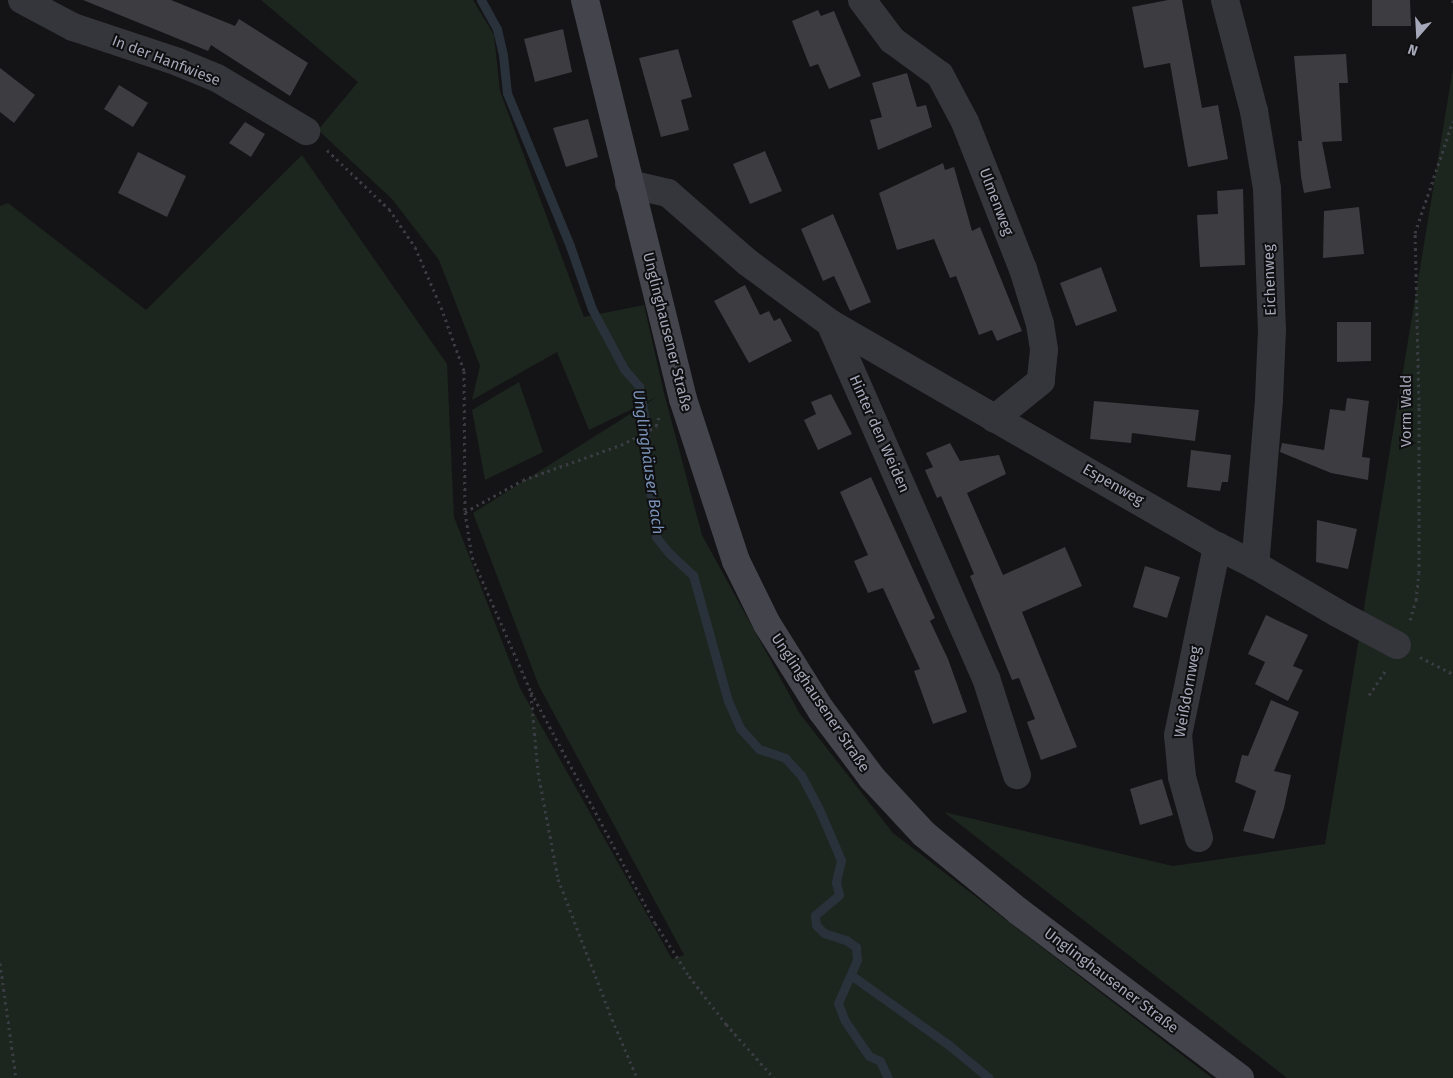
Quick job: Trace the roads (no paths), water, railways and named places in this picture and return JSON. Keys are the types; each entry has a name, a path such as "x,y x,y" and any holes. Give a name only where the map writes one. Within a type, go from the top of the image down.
{"main road":[{"name":"Unglinghausener Straße","path":"585,0 683,399 736,562 767,624 821,710 872,778 924,834 1018,911 1240,1078"}],"street":[{"name":"In der Hanfwiese","path":"22,0 73,27 178,62 217,78 306,131"},
{"name":"Ulmenweg","path":"862,0 892,40 940,75 965,122 1023,269 1040,324 1044,350 1042,381 994,419"},
{"name":"Eichenweg","path":"1225,0 1254,111 1267,189 1272,330 1269,400 1255,565"},
{"name":"Hinter den Weiden","path":"629,184 668,193 747,262 830,323 986,678 1017,774"},
{"name":"Espenweg","path":"830,323 1217,546 1255,565 1337,613 1397,645"},
{"name":"Weißdornweg","path":"1199,838 1182,777 1178,735 1217,546"}],"waterway":[{"name":"Unglinghäuser Bach","path":"481,0 497,29 503,55 507,93 570,246 592,309 624,369 639,386 645,419 645,449 656,537 669,553 693,575 728,701 740,728 759,749 785,758 801,775 819,809 841,860 836,882 839,895 815,915 816,925 824,933 846,940 856,947 857,960 838,1003 845,1021 869,1056 880,1061 888,1078"},
{"path":"851,975 950,1046 989,1078"}]}
